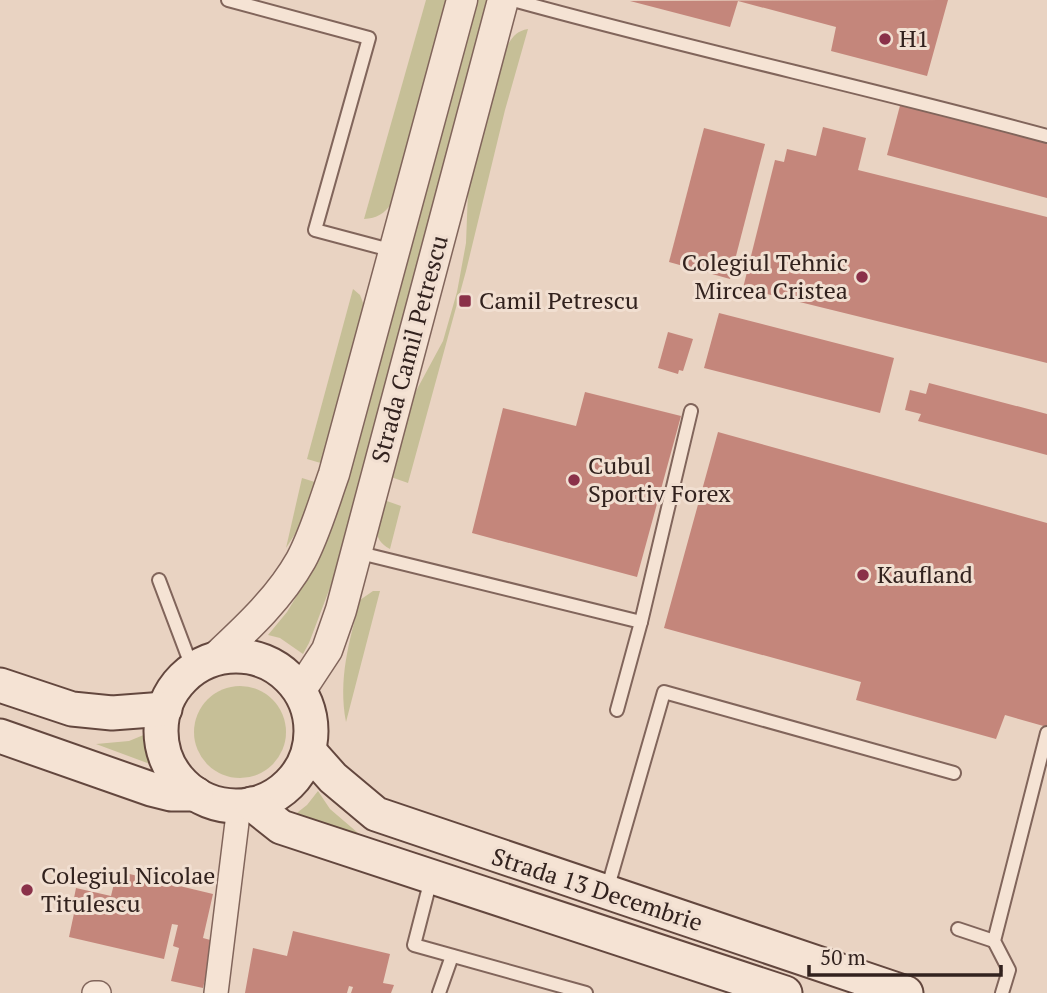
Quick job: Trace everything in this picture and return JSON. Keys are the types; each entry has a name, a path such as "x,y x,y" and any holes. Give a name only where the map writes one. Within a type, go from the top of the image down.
{"main road":[{"path":"204,664 239,655 262,660 284,672 300,691 309,709 312,730 309,751 297,775 277,794 246,805"},
{"name":"Strada 13 Decembrie","path":"204,664 176,687 165,709 162,727 163,746 169,763 178,779 196,794 217,803 246,805 281,827 776,992"},
{"path":"0,685 72,709 112,713 165,709"},
{"name":"Strada 13 Decembrie","path":"0,736 151,789 171,794 196,794"},
{"name":"Strada 13 Decembrie","path":"309,751 333,778 376,814 906,993"}],"street":[{"name":"Strada Camil Petrescu","path":"204,664 264,610 301,560 334,474 461,0"},
{"name":"Strada Camil Petrescu","path":"300,691 327,650 356,552 503,0"},
{"path":"216,993 246,805"}],"lane":[{"path":"228,0 369,38 315,230 394,251"},
{"path":"513,0 1047,135"},
{"path":"617,710 641,622 691,411"},
{"path":"356,552 641,622"},
{"path":"159,580 204,664"},
{"path":"606,893 664,692 954,773"},
{"path":"993,941 1047,733"},
{"path":"432,876 414,945 586,993"},
{"path":"958,929 993,941 1009,970 1002,993"},
{"path":"439,993 452,956"}],"shaded area":[{"path":"426,0 449,0 392,203 380,215 364,219"},
{"path":"477,0 494,0 345,548 303,654 280,638 268,635 287,612 316,564"},
{"path":"528,29 408,483 391,477 409,404 443,341 457,292 466,243 468,191 507,46 516,34"},
{"path":"353,289 360,295 365,308 324,464 307,459"},
{"path":"302,478 318,483 299,528 286,548"},
{"path":"384,500 401,506 390,549 383,544 377,533"},
{"path":"373,591 380,591 346,722 343,691 349,646 360,600"},
{"path":"240,686 257,690 272,700 282,715 286,732 282,749 272,764 257,774 240,778 223,774 208,764 198,749 194,732 198,715 208,700 223,690"},
{"path":"146,734 150,764 96,744 129,741"},
{"path":"318,791 330,809 365,839 293,816 307,805"}],"building":[{"name":"H1","path":"948,0 927,76 831,51 836,27 738,1 730,27 630,1"},
{"path":"902,98 1047,136 1047,198 887,155"},
{"path":"823,127 866,138 858,170 1047,217 1047,363 743,288 775,160 784,162 787,149 816,156"},
{"path":"704,128 765,144 730,279 669,262"},
{"path":"719,313 894,358 880,413 704,368"},
{"path":"668,332 693,339 683,371 679,370 678,374 658,368"},
{"path":"929,383 1047,414 1047,455 918,421 921,414 905,410 910,390 926,394"},
{"name":"Cubul Sportiv Forex","path":"585,392 681,416 637,577 472,533 503,408 576,426"},
{"name":"Kaufland","path":"718,432 1047,523 1047,727 1005,715 996,739 856,700 861,682 664,628"},
{"path":"117,871 213,894 203,938 214,941 203,988 171,981 179,948 173,946 178,925 172,924 164,959 69,937 76,904 73,903 76,888 111,896"},
{"path":"293,931 390,954 383,983 394,985 391,993 351,993 353,987 349,986 347,993 245,993 253,948 287,956"}],"place":[{"name":"H1","path":"885,39"},
{"name":"Colegiul Tehnic Mircea Cristea","path":"862,277"},
{"name":"Camil Petrescu","path":"465,301"},
{"name":"Cubul Sportiv Forex","path":"574,480"},
{"name":"Kaufland","path":"863,575"},
{"name":"Colegiul Nicolae Titulescu","path":"27,890"}]}
